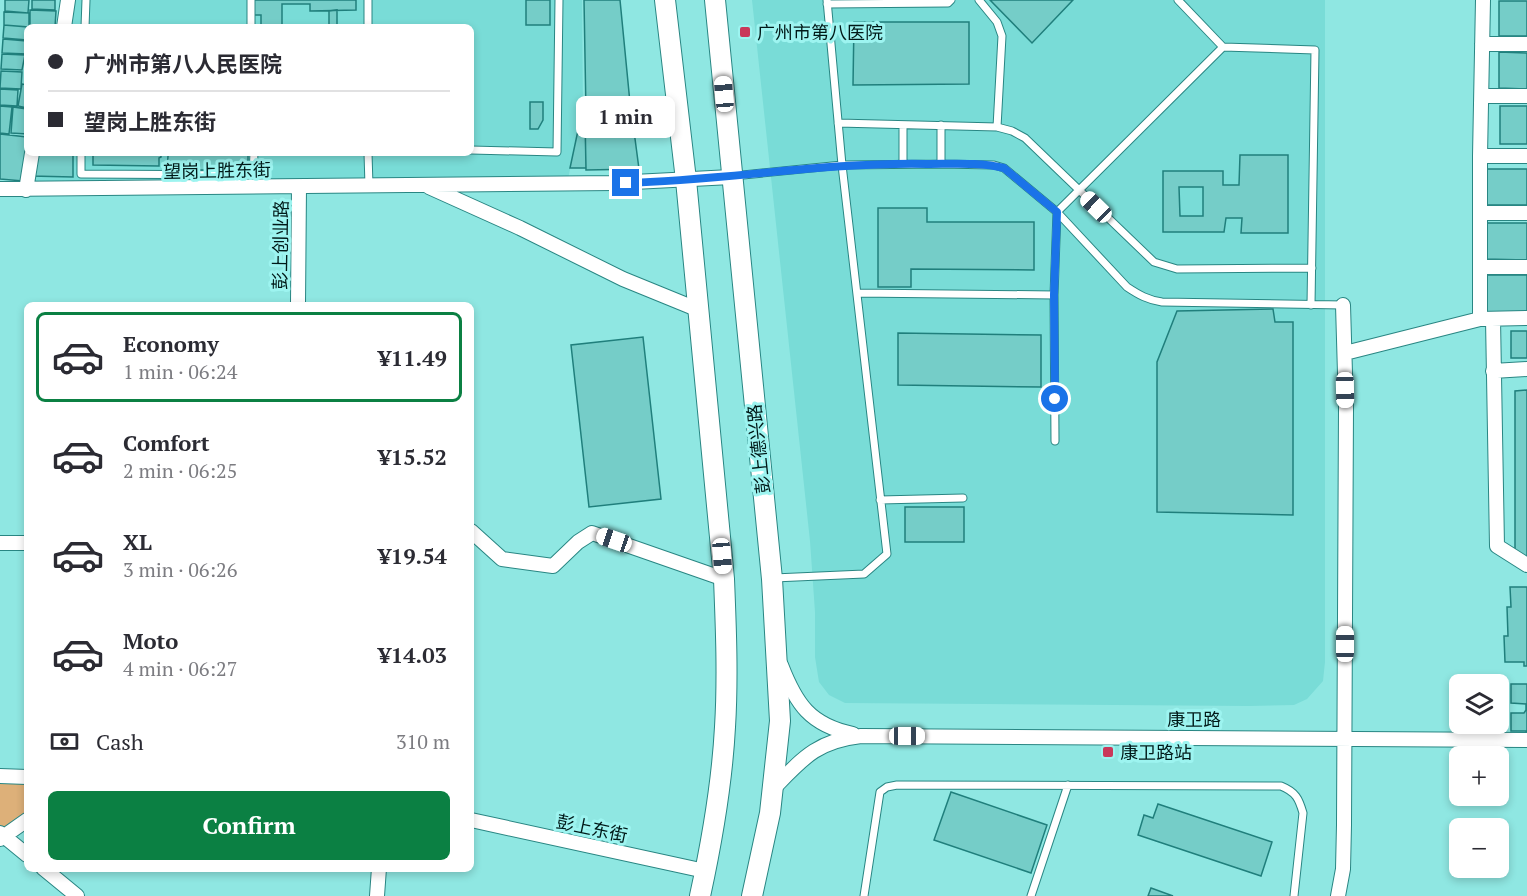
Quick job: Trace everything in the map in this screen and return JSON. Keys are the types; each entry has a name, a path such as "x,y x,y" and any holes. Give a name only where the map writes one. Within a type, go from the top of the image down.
{"street":[{"path":"64,24 68,0"},
{"path":"665,0 686,180 724,579 725,728 714,820 700,896"},
{"name":"彭上德兴路","path":"715,0 771,579 780,721 774,788 752,896"},
{"path":"1484,0 1480,156 1481,267 1493,371 1497,546 1527,565"},
{"path":"1482,44 1527,44"},
{"path":"1482,96 1527,96"},
{"path":"26,189 32,156"},
{"path":"1480,156 1527,156"},
{"name":"望岗上胜东街","path":"0,189 369,186 686,180 731,177"},
{"path":"424,185 520,228 623,279 699,310"},
{"name":"彭上创业路","path":"298,302 299,187"},
{"path":"1480,213 1527,213"},
{"path":"1481,267 1527,267"},
{"path":"1338,896 1343,869 1345,738 1343,305"},
{"path":"1345,353 1486,319 1527,318"},
{"path":"1493,371 1527,369"},
{"path":"474,534 502,559 553,566 578,542 592,533 724,579"},
{"path":"0,543 24,543"},
{"path":"777,653 795,696 813,718 837,731 861,736"},
{"path":"774,788 795,765 823,745 861,736"},
{"name":"康卫路","path":"861,736 1527,740"},
{"path":"0,776 24,777"},
{"name":"彭上东街","path":"474,821 705,871"},
{"path":"24,822 1,836 24,853"},
{"path":"48,872 77,896"},
{"path":"376,896 379,872"}],"lane":[{"path":"85,24 86,0"},
{"path":"250,0 251,24"},
{"path":"368,0 368,24"},
{"path":"474,150 557,152 559,0"},
{"path":"771,579 864,574 886,554 842,165 827,2 948,3 951,0"},
{"path":"979,0 997,22 1002,36 997,127"},
{"path":"1178,0 1223,47 1315,50 1311,305"},
{"path":"1055,441 1054,295 1057,212 1223,47"},
{"path":"838,123 997,127 1012,131 1025,138 1144,255 1163,266 1177,269 1312,268"},
{"path":"903,125 903,164"},
{"path":"941,125 941,164"},
{"path":"81,156 81,174 230,175 253,175 254,156"},
{"path":"368,156 369,186"},
{"path":"731,177 842,165 994,165 1004,168 1057,212 1127,287 1139,296 1162,302 1343,305"},
{"path":"857,293 1054,295"},
{"path":"880,500 963,498"},
{"path":"864,896 880,792 886,787 897,785 1281,786 1293,791 1300,800 1303,813 1294,896"},
{"path":"1031,896 1068,785"}],"shaded area":[{"path":"74,0 582,0 583,107 568,179 30,181 36,156 474,156 474,24 68,24"},
{"path":"752,0 1325,0 1325,662 1323,681 1307,699 1294,705 1249,706 845,703 829,695 819,682 815,657 815,612 810,541"},
{"path":"0,776 24,777 24,821 0,833"}],"building":[{"path":"5,0 29,0 28,13 5,11"},
{"path":"32,0 55,0 55,10 32,9"},
{"path":"254,0 356,0 356,10 310,11 310,4 282,4 282,24 261,24 261,15 254,15"},
{"path":"526,0 550,0 550,25 526,25"},
{"path":"584,0 620,0 631,113 586,113"},
{"path":"990,0 1073,0 1032,43"},
{"path":"1499,1 1527,1 1527,36 1499,36"},
{"path":"30,10 56,11 55,24 30,24"},
{"path":"337,10 337,24 329,24 329,11"},
{"path":"4,12 29,13 29,24 24,24 24,27 4,25"},
{"path":"854,22 969,22 969,84 853,85"},
{"path":"4,25 24,27 24,40 3,38"},
{"path":"3,39 24,41 24,54 2,53"},
{"path":"1499,52 1527,53 1527,89 1499,88"},
{"path":"2,54 24,55 22,70 1,69"},
{"path":"1,71 22,72 21,89 0,88"},
{"path":"22,84 24,84 24,107 18,106"},
{"path":"0,89 18,90 17,106 0,105"},
{"path":"530,102 543,102 543,120 538,129 530,129"},
{"path":"0,106 12,107 9,134 0,133"},
{"path":"1500,106 1527,106 1527,144 1500,144"},
{"path":"13,107 24,109 24,134 11,133"},
{"path":"585,116 632,116 639,169 586,170"},
{"path":"580,121 585,121 586,168 570,168"},
{"path":"0,134 24,137 24,156 26,156 23,181 0,179"},
{"path":"1240,155 1288,155 1288,233 1241,233 1242,218 1226,218 1224,232 1163,232 1163,171 1223,171 1223,185 1239,185","holes":["1179,187 1203,187 1203,216 1180,216"]},
{"path":"36,156 73,156 73,177 31,176"},
{"path":"93,156 161,156 159,166 93,165"},
{"path":"168,156 248,156 248,170 167,170"},
{"path":"1487,169 1527,169 1527,205 1487,205"},
{"path":"878,208 927,208 927,222 1034,222 1034,270 911,269 911,287 878,287"},
{"path":"1485,223 1527,223 1527,260 1485,259"},
{"path":"1486,275 1527,275 1527,312 1486,312"},
{"path":"1273,309 1275,322 1293,322 1293,515 1157,512 1157,362 1177,311"},
{"path":"1511,331 1527,331 1527,358 1511,358"},
{"path":"898,333 1041,335 1041,387 898,385"},
{"path":"643,337 661,499 589,507 571,345"},
{"path":"1527,390 1527,558 1515,550 1515,391"},
{"path":"905,507 964,507 964,542 905,542"},
{"path":"1510,587 1527,587 1527,666 1524,666 1524,662 1505,662 1504,636 1508,636 1507,607 1511,607"},
{"path":"1511,684 1527,684 1527,735 1526,731 1511,731 1511,713 1524,713 1526,704 1511,703"},
{"path":"951,792 1047,825 1031,873 934,840"},
{"path":"1158,804 1272,842 1261,876 1138,835 1144,815 1153,818"},
{"path":"1151,888 1173,896 1148,896"}],"place":[{"name":"广州市第八医院","path":"745,32"},
{"name":"康卫路站","path":"1108,752"}],"route":[{"path":"626,183 731,177 842,165 941,164 994,165 1004,168 1057,212 1054,295 1055,399"}]}
